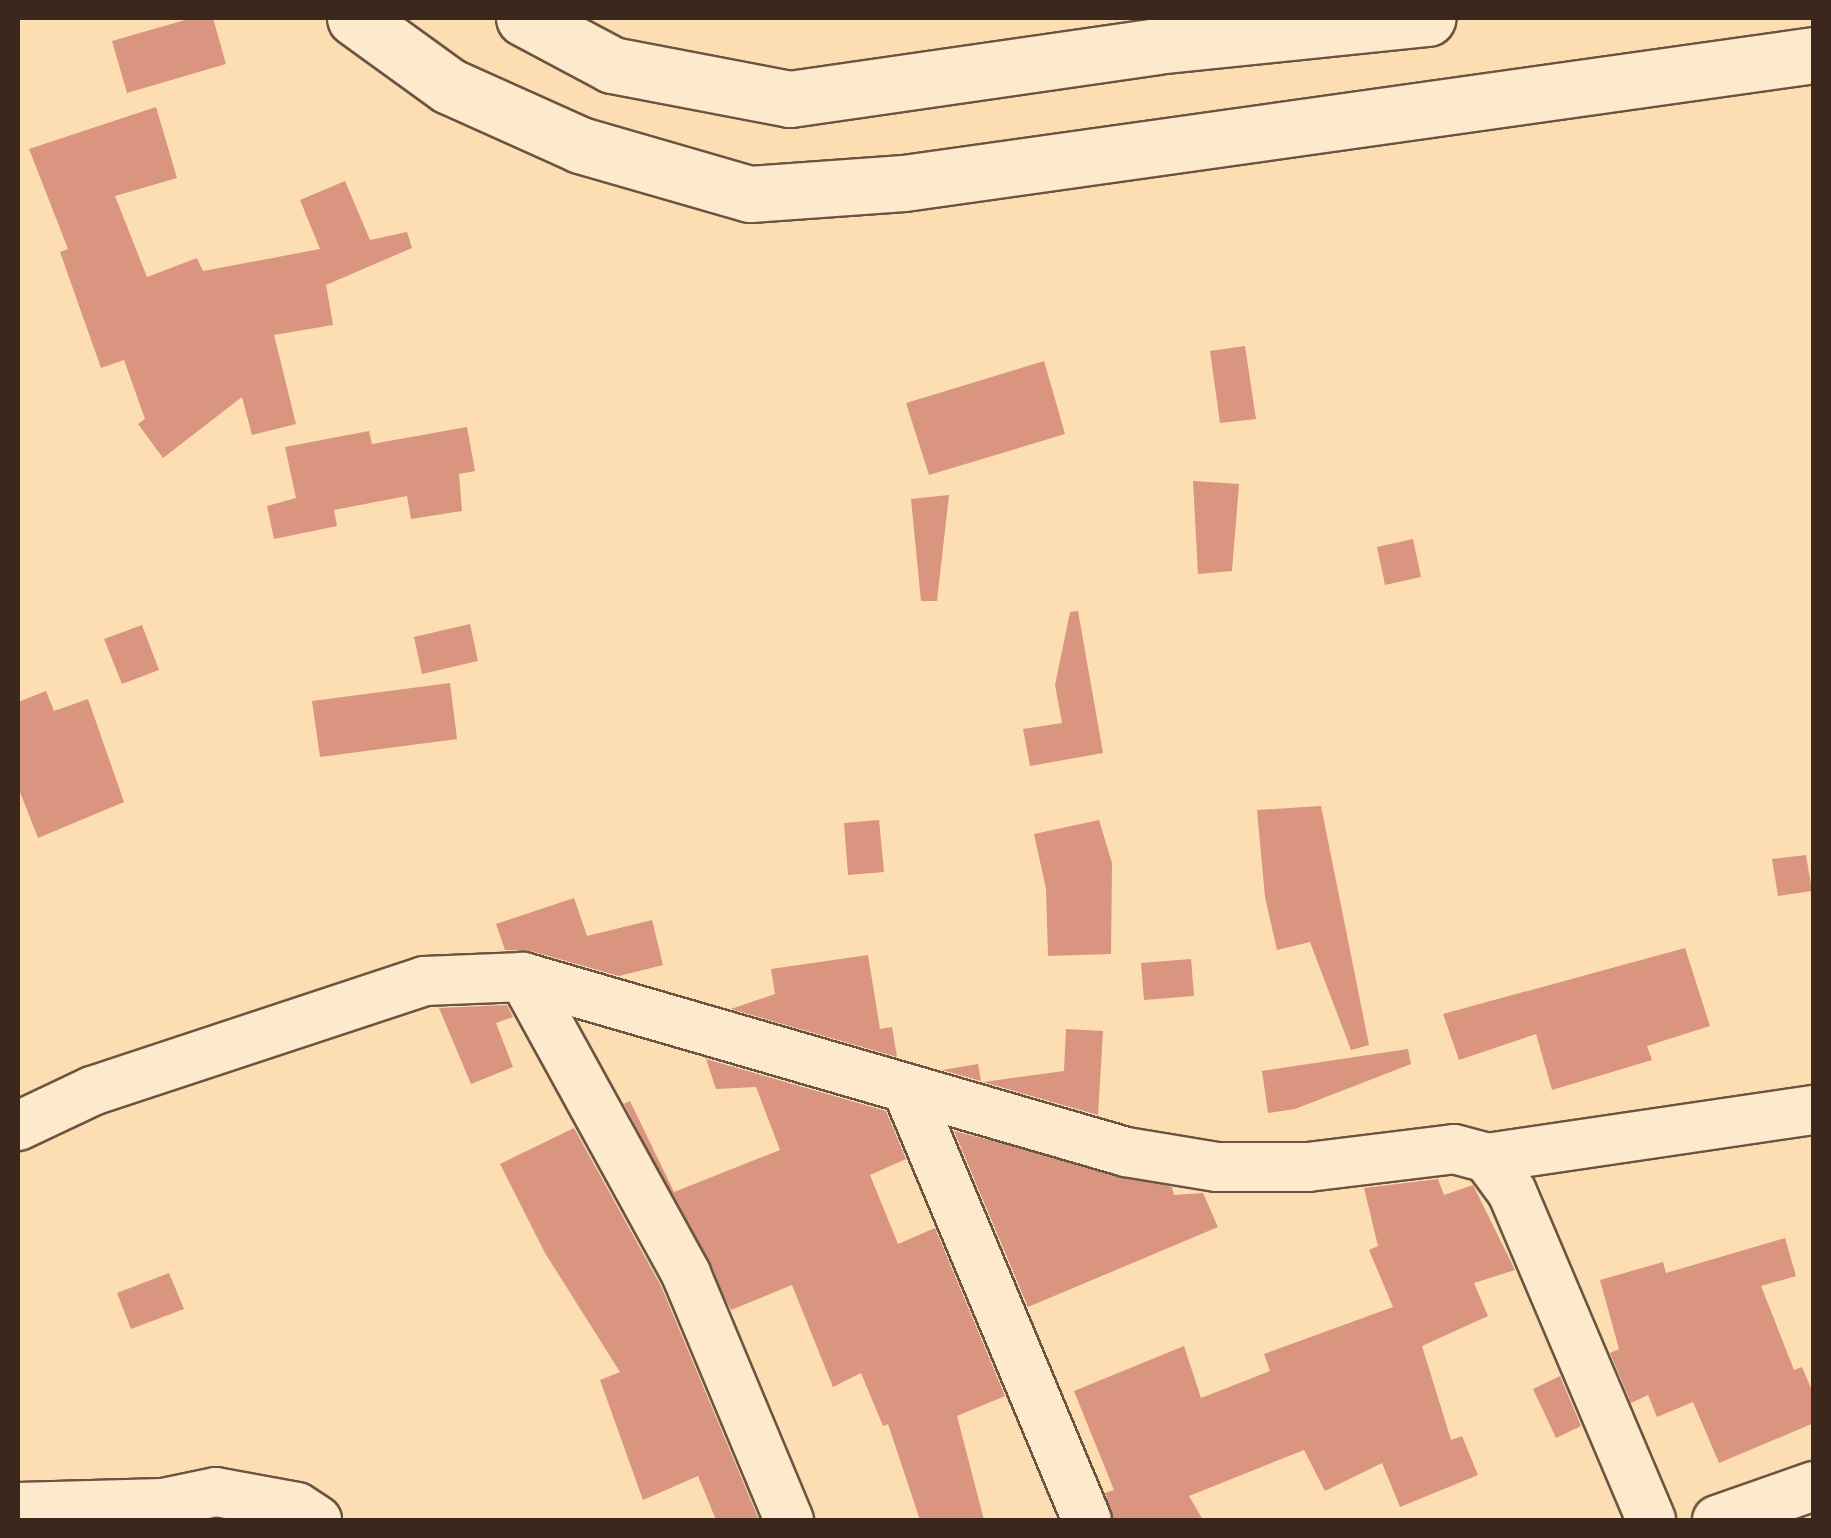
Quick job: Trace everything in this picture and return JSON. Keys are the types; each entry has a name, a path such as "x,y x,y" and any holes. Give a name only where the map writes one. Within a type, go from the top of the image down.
{"main road":[{"path":"355,18 448,86 580,145 750,194 904,182 1814,55"},
{"path":"524,18 612,64 790,99 1156,46 1428,18"}],"street":[{"path":"523,976 686,1274 789,1520"},
{"path":"18,1126 92,1091 424,981 523,976 1126,1152 1217,1167 1308,1167 1454,1149 1487,1158 1814,1110"},
{"path":"907,1090 1087,1520"},
{"path":"1487,1158 1512,1192 1651,1520"},
{"path":"1716,1520 1814,1486"},
{"path":"18,1507 163,1503 216,1492 297,1507 316,1520"}],"building":[{"path":"192,18 213,18 226,64 127,93 112,41"},
{"path":"156,107 177,178 115,196 147,277 197,258 203,271 320,249 300,200 345,181 370,240 407,232 412,248 326,285 333,325 274,335 296,424 252,435 242,397 163,458 138,424 145,419 124,360 101,368 60,252 68,249 29,149"},
{"path":"1245,346 1256,419 1220,423 1210,351"},
{"path":"1044,361 1065,434 929,475 906,403"},
{"path":"467,427 475,471 459,474 462,511 411,519 407,496 334,510 337,526 274,539 267,506 296,498 285,447 369,431 372,444"},
{"path":"1193,481 1239,484 1232,571 1198,574"},
{"path":"949,495 937,601 921,601 911,499"},
{"path":"1413,539 1421,577 1385,585 1377,547"},
{"path":"1078,611 1103,753 1030,766 1023,729 1062,723 1055,685 1070,612"},
{"path":"470,624 478,661 422,674 414,637"},
{"path":"142,625 159,670 122,684 104,639"},
{"path":"450,683 457,739 320,757 312,701"},
{"path":"46,691 54,711 88,699 124,802 38,838 18,787 18,702"},
{"path":"1321,806 1369,1045 1351,1050 1310,942 1277,950 1265,897 1257,810"},
{"path":"879,820 884,872 848,875 844,823"},
{"path":"1099,820 1112,863 1111,954 1048,956 1046,889 1034,834"},
{"path":"1806,855 1812,891 1778,896 1772,859"},
{"path":"574,898 587,936 652,920 663,965 619,976 531,951 505,950 496,924"},
{"path":"1685,948 1710,1026 1647,1046 1652,1060 1552,1090 1536,1034 1459,1060 1443,1014"},
{"path":"868,955 880,1029 892,1027 897,1057 731,1009 775,994 771,969"},
{"path":"1191,959 1194,996 1144,1000 1141,963"},
{"path":"507,1005 513,1017 496,1023 513,1067 471,1084 439,1008"},
{"path":"1066,1029 1103,1031 1098,1115 983,1082 1064,1071"},
{"path":"1408,1049 1411,1064 1295,1109 1268,1113 1262,1071"},
{"path":"706,1059 886,1111 906,1159 870,1175 898,1244 935,1228 1005,1396 957,1416 984,1520 920,1520 888,1424 883,1426 861,1373 833,1387 792,1285 731,1310 624,1104 630,1101 674,1192 780,1150 756,1087 716,1089"},
{"path":"978,1064 981,1081 942,1070"},
{"path":"574,1128 661,1286 759,1520 716,1520 698,1476 643,1500 600,1380 620,1372 545,1253 500,1164"},
{"path":"954,1131 1172,1187 1174,1195 1203,1193 1218,1227 1028,1307"},
{"path":"1438,1179 1444,1195 1473,1185 1515,1270 1474,1283 1488,1316 1422,1346 1451,1440 1462,1436 1478,1475 1400,1507 1382,1463 1325,1491 1304,1450 1189,1496 1203,1520 1114,1520 1105,1493 1114,1490 1074,1391 1184,1346 1201,1398 1270,1371 1264,1354 1393,1307 1369,1250 1378,1246 1364,1188"},
{"path":"1785,1238 1796,1276 1761,1286 1794,1370 1802,1367 1814,1395 1814,1423 1719,1463 1693,1402 1657,1417 1648,1395 1631,1403 1610,1353 1619,1349 1600,1280 1663,1262 1666,1273"},
{"path":"169,1273 184,1309 131,1329 117,1293"},
{"path":"1560,1376 1581,1426 1556,1438 1533,1389"}]}
